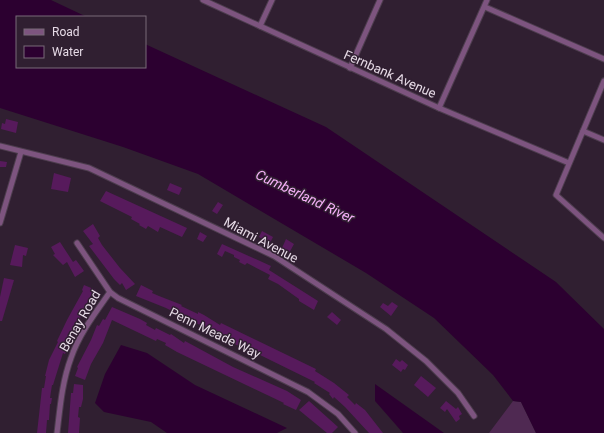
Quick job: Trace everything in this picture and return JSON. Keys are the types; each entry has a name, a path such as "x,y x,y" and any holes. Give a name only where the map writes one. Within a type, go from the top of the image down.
{"street":[{"name":"Fernbank Avenue","path":"204,0 439,108 569,163"},
{"path":"260,26 272,0"},
{"path":"350,68 380,0"},
{"path":"439,108 488,0"},
{"path":"485,7 604,59"},
{"path":"604,81 557,194 604,238"},
{"path":"583,131 604,140"},
{"name":"Miami Avenue","path":"0,146 89,168 274,256 386,329 426,361 458,393 474,416"},
{"path":"0,223 21,152"},
{"name":"Penn Meade Way","path":"77,243 110,292 118,298 308,392 325,403 354,433"},
{"name":"Benay Road","path":"57,433 63,386 71,356 92,317 110,292"}],"shaded area":[{"path":"513,401 521,402 536,433 489,433"}],"water":[{"name":"Cumberland River","path":"0,0 51,0 85,16 16,16 16,68 146,68 146,44 326,127 556,282 604,329 604,433 536,433 521,402 513,401 493,375 434,318 366,273 198,174 123,147 0,108"},
{"path":"121,345 147,353 195,385 287,428 277,433 167,433 151,422 104,412 95,403 105,374"},
{"path":"375,384 444,433 403,433 375,401"}],"building":[{"path":"6,119 18,122 16,133 1,129 2,123 5,124"},
{"path":"0,161 7,162 6,167 0,167"},
{"path":"54,173 71,178 68,192 51,189"},
{"path":"170,183 182,188 179,195 167,190"},
{"path":"106,191 187,228 182,237 160,227 158,232 148,226 146,229 131,219 132,217 100,201"},
{"path":"218,202 223,205 217,214 212,211"},
{"path":"93,224 100,236 98,238 102,245 135,284 126,290 122,283 120,285 114,279 89,246 93,244 83,231"},
{"path":"262,231 273,237 270,243 259,237"},
{"path":"200,232 207,236 203,242 197,239"},
{"path":"286,239 294,244 288,255 276,250 278,246 282,248"},
{"path":"60,242 73,262 76,260 84,271 75,277 67,262 63,265 53,255 55,254 51,247"},
{"path":"222,244 271,266 269,270 318,301 314,310 299,301 299,299 278,284 268,279 270,275 247,263 245,265 239,262 240,260 234,257 234,255 225,251 222,257 217,254"},
{"path":"15,245 28,248 26,256 23,255 22,267 10,265"},
{"path":"4,278 14,280 2,321 0,321 0,297"},
{"path":"84,285 96,290 94,296 91,295 73,333 68,349 65,354 63,353 52,385 50,398 52,398 49,420 47,420 46,433 37,433 42,388 44,388 49,360 67,320 83,291"},
{"path":"141,285 153,291 152,293 182,305 181,306 198,314 198,312 220,325 221,323 316,369 315,371 349,395 347,397 355,405 356,403 365,410 383,433 369,433 345,407 334,397 333,399 329,394 330,393 314,383 315,382 260,355 251,353 246,350 247,349 229,342 230,340 166,308 136,296"},
{"path":"392,302 398,306 391,316 380,307 383,303 388,306"},
{"path":"112,307 140,319 147,323 146,325 155,330 156,328 170,335 171,334 184,343 185,341 233,367 287,391 301,400 296,410 177,352 165,345 166,343 157,339 156,341 112,320 103,343 91,364 85,380 75,376 77,367 97,325 99,326 103,319 105,320"},
{"path":"332,312 341,320 337,325 327,317"},
{"path":"396,359 400,362 402,360 408,365 405,370 403,369 401,372 392,365"},
{"path":"421,376 436,388 428,397 414,385"},
{"path":"74,384 83,385 83,399 81,407 79,407 78,417 80,418 79,433 68,433 71,393 73,393"},
{"path":"309,401 338,427 332,433 327,433 299,410"},
{"path":"446,401 456,409 458,407 462,414 459,416 460,419 456,422 447,409 445,412 440,408"}]}
